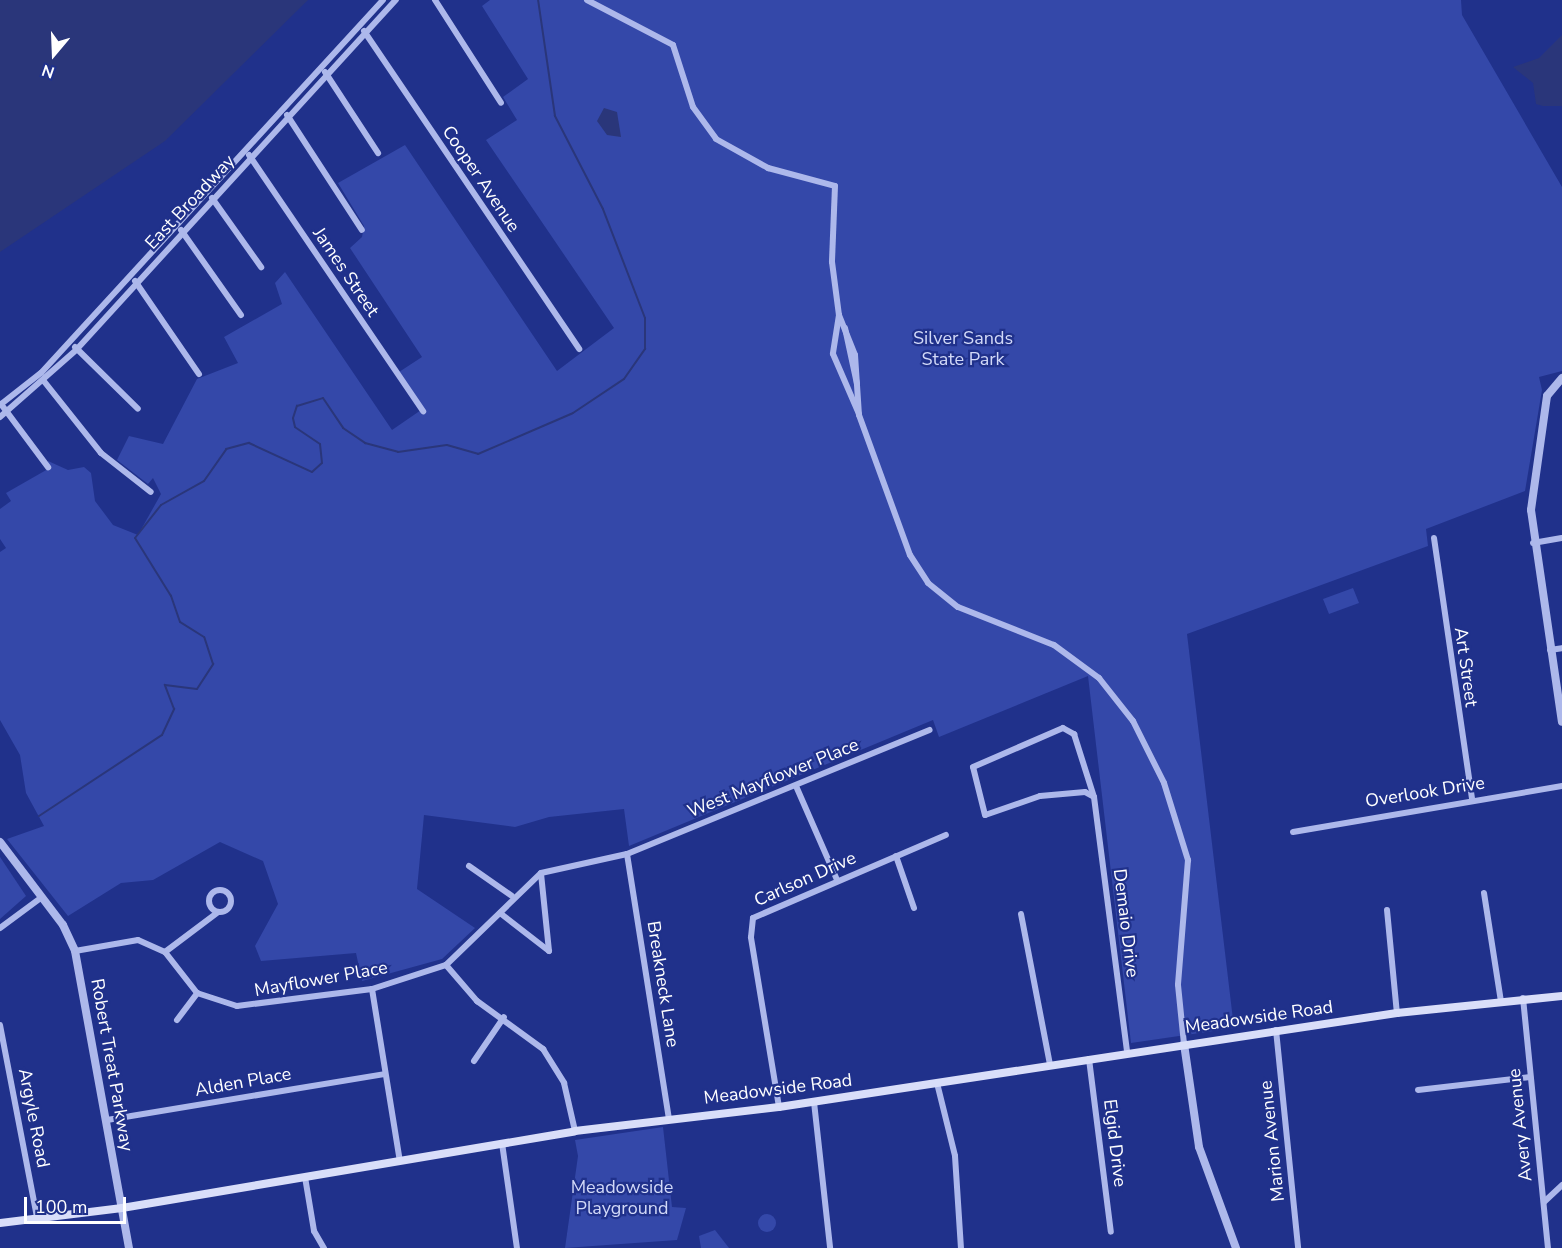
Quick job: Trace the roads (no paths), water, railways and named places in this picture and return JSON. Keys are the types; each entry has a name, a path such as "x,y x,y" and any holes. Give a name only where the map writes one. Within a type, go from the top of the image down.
{"main road":[{"name":"Meadowside Road","path":"0,1223 122,1208 575,1131 814,1102 1127,1052 1397,1013 1501,1000 1562,996"}],"street":[{"name":"East Broadway","path":"0,405 39,375 383,0"},
{"name":"East Broadway","path":"0,417 45,382 77,349 396,0"},
{"path":"435,0 501,103"},
{"path":"587,0 673,45 693,107 716,139 768,168 835,186 831,243 839,315 833,354 859,415 894,519 928,583 968,613 1054,645 1082,664 1115,696 1151,754 1177,815 1188,860 1178,985 1199,1147 1236,1248"},
{"name":"Cooper Avenue","path":"360,25 579,349"},
{"path":"322,67 378,153"},
{"path":"283,109 362,231"},
{"name":"James Street","path":"246,150 423,411"},
{"path":"207,193 261,267"},
{"path":"177,224 241,315"},
{"path":"131,275 199,374"},
{"path":"839,315 845,328 857,385 859,415"},
{"path":"70,342 138,409"},
{"path":"39,375 101,453 151,492"},
{"path":"1561,378 1549,390 1532,498 1533,543 1562,722"},
{"path":"0,405 48,467"},
{"name":"Art Street","path":"1434,538 1472,799"},
{"path":"1533,543 1562,538"},
{"path":"1550,650 1562,648"},
{"name":"Demaio Drive","path":"1094,798 1085,792 1040,796 985,815 973,772 977,762 1067,727 1085,767 1094,798 1127,1052"},
{"name":"West Mayflower Place","path":"627,854 930,730"},
{"path":"796,786 837,880"},
{"name":"Overlook Drive","path":"1293,832 1472,799 1562,786"},
{"name":"Carlson Drive","path":"779,1107 751,937 753,918 946,835"},
{"name":"Robert Treat Parkway","path":"0,842 42,897 75,951 129,1248"},
{"name":"Mayflower Place","path":"198,993 248,1007 372,989 446,965 500,913 512,896 541,873 627,854"},
{"name":"Breakneck Lane","path":"627,854 669,1118"},
{"path":"896,856 914,908"},
{"path":"470,866 512,896"},
{"path":"500,913 549,951 541,873"},
{"path":"1484,893 1501,1000"},
{"path":"0,928 42,897"},
{"path":"1387,910 1397,1013"},
{"path":"165,952 218,912"},
{"path":"1021,914 1050,1064"},
{"path":"75,951 127,939 165,952 198,993 177,1020"},
{"path":"446,965 477,1001 528,1032 552,1061 564,1083 575,1131"},
{"path":"372,989 384,1074 400,1161"},
{"name":"Avery Avenue","path":"1523,998 1548,1248"},
{"path":"474,1062 504,1017"},
{"name":"Argyle Road","path":"0,1025 37,1217"},
{"name":"Marion Avenue","path":"1276,1030 1298,1248"},
{"name":"Elgid Drive","path":"1088,1058 1111,1232"},
{"name":"Alden Place","path":"107,1120 384,1074"},
{"path":"1418,1090 1530,1077"},
{"path":"937,1083 955,1156 961,1248"},
{"path":"814,1102 830,1248"},
{"path":"502,1143 517,1248"},
{"path":"305,1177 314,1231 324,1248"},
{"path":"1544,1202 1562,1185"}],"waterway":[{"path":"39,816 162,735 174,709 165,685 197,689 213,664 204,637 180,622 171,596 135,538 161,505 204,481 226,449 249,443 312,472 322,463 320,444 295,427 293,418 297,406 323,398 343,428 365,443 398,452 447,445 478,454 573,413 624,379 645,349 645,318 603,209 555,116 538,0"}],"park label":[{"name":"Silver Sands State Park","path":"963,349"},
{"name":"Meadowside Playground","path":"622,1198"}]}
